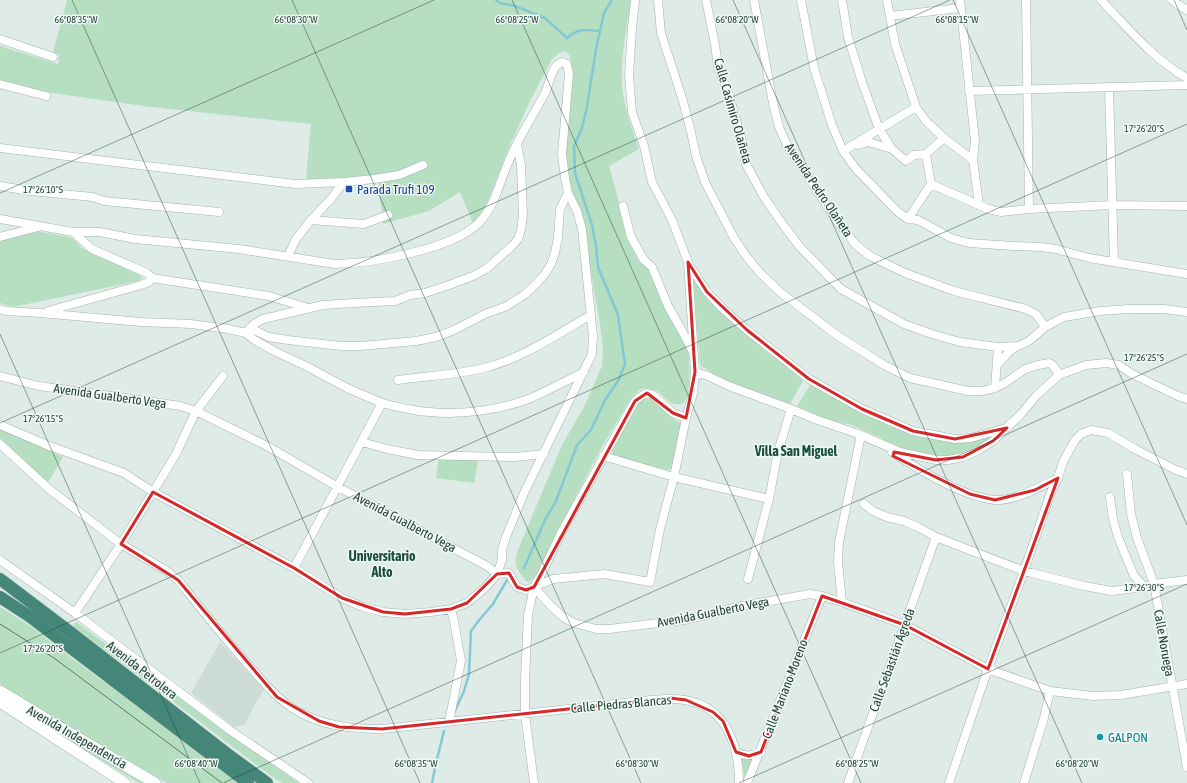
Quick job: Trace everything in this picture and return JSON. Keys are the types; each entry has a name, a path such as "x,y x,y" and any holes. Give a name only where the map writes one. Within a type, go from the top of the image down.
{"highway":[{"name":"Avenida Petrolera","path":"0,579 267,783"},
{"name":"Avenida Petrolera","path":"0,597 29,616 248,783"}],"main road":[{"name":"Avenida Independencia","path":"0,691 155,783"},
{"name":"Avenida Independencia","path":"0,702 125,783"}],"street":[{"path":"635,0 630,67 632,112 644,146 652,182 672,220 688,262 707,292 723,309 747,330 809,379 862,409 913,432 956,439 970,438 1007,428"},
{"path":"658,0 661,33 683,100 696,156 705,182 734,238 754,266 780,292 838,336 884,365 910,378 968,391 982,391 995,388 1025,369 1038,365 1049,363 1053,364 1059,375"},
{"name":"Calle Casimiro Olañeta","path":"706,0 718,67 730,98 742,141 746,164 780,222 800,247 841,289 904,324 960,342 998,347 1018,346"},
{"name":"Avenida Pedro Olañeta","path":"754,0 773,103 779,127 787,145 837,221 856,245 870,256 905,273 954,291 1026,309 1036,314 1045,327"},
{"path":"801,0 814,68 832,125 843,151 856,169 898,212 908,219 918,220 951,238 969,243 1042,247 1056,249 1089,258 1187,274"},
{"path":"842,0 848,37 862,82 879,129 892,149 906,161 914,155 926,154 944,138"},
{"path":"887,0 895,44 916,107 926,122 973,160"},
{"path":"1026,0 1029,209"},
{"path":"1101,0 1162,62 1187,78"},
{"path":"1172,0 1187,10"},
{"path":"890,16 960,4 975,141 973,160 979,205"},
{"path":"0,39 53,57"},
{"path":"0,219 73,232 100,232 135,239 239,249 335,264 346,264 410,253 450,242 474,227 490,208 508,162 548,86 554,68 557,64 562,62 567,64 569,68 562,154 568,193 577,211 582,229 593,336 592,354 524,493 506,537 498,574 468,603 451,609 405,614 383,612 363,607 342,598 294,568 153,492 124,473 47,445 0,425"},
{"path":"0,84 46,96"},
{"path":"969,91 1187,85"},
{"path":"1109,87 1114,262"},
{"path":"843,151 916,107"},
{"path":"843,151 868,142 892,149"},
{"path":"248,330 254,324 263,319 323,305 395,302 410,296 449,285 473,276 486,269 518,239 521,230 523,216 521,165 517,144"},
{"path":"0,148 295,184 374,179 399,175 423,165"},
{"path":"908,219 931,184 926,154"},
{"path":"288,256 296,239 344,182"},
{"path":"931,184 988,209 1001,212 1029,209 1113,205 1187,206"},
{"path":"0,186 30,191 93,197 104,201 219,212"},
{"path":"0,309 6,311 142,322 191,324 248,330 269,337 341,346 361,346 416,341 436,337 454,330 485,314 507,306 524,295 535,285 545,274 555,253 560,209 568,193"},
{"path":"623,206 631,237 644,260 652,267 668,306 682,329 694,354"},
{"path":"311,220 364,224 388,215"},
{"path":"0,237 40,226"},
{"path":"73,232 92,249 148,273 152,278 269,296 310,308"},
{"path":"534,587 553,579 604,574 650,582 660,528 674,477 686,418 693,394 696,372 688,262"},
{"path":"40,313 70,306 141,285 149,282 152,278"},
{"path":"998,365 1008,353 1018,346 1029,342 1045,327 1064,317 1100,311 1164,309 1187,312"},
{"path":"398,380 458,373 484,368 508,360 591,315"},
{"path":"248,330 253,339 349,389 382,403 410,410 460,412 501,407 530,398 584,372"},
{"path":"995,388 998,365 998,347"},
{"path":"696,372 815,419 861,435 900,452 936,460 948,460 963,457 979,450 993,441 1007,428 1036,396 1059,375 1086,365 1106,363 1119,365 1132,374 1187,399"},
{"name":"Avenida Gualberto Vega","path":"0,376 39,386 180,406 196,411 267,446 338,487 487,566 498,574 509,573 517,587 526,590 534,587 550,606 563,617 574,623 596,629 609,629 684,620 741,606 810,594 842,602 905,626 988,669 1050,691 1093,696 1120,695 1187,684"},
{"path":"75,613 121,544 176,454 196,411 223,376"},
{"path":"534,783 525,714 528,615 534,587 542,574 562,531 635,401 640,396 647,393 653,396 673,413 686,418"},
{"path":"294,568 382,403"},
{"path":"748,579 769,498 778,452 792,409"},
{"path":"949,783 1051,492 1058,478 1063,462 1075,440 1081,434 1091,430 1108,433 1174,470 1187,474"},
{"path":"842,602 838,562 839,542 861,435"},
{"path":"362,442 418,456 516,457 544,454"},
{"path":"877,442 915,467 946,484 970,494 995,500 1014,497 1035,490 1058,478"},
{"name":"Calle Piedras Blancas","path":"0,444 49,489 121,544 167,571 178,580 237,653 277,698 290,707 319,722 340,727 382,729 670,698 686,700 702,705 723,721 736,752 739,783"},
{"path":"603,456 674,477 769,498"},
{"name":"Calle Noruega","path":"1127,474 1131,514 1137,538 1154,584 1187,767"},
{"path":"1110,497 1113,519 1121,544 1134,576 1145,586"},
{"path":"864,504 873,511 920,528 936,537 1024,572 1112,592 1154,584 1187,580"},
{"name":"Calle Sebastián Ágreda","path":"848,783 936,537"},
{"path":"0,560 75,613 231,731 308,783"},
{"name":"Calle Mariano Moreno","path":"748,783 822,596"},
{"path":"449,722 462,661 451,609"},
{"path":"1024,783 1044,718 1050,691"},
{"path":"736,752 744,756 761,752"}],"highlighted area":[{"path":"688,262 707,292 747,330 809,379 862,409 913,431 955,439 1007,428 993,441 963,457 936,460 894,452 893,456 970,494 995,500 1035,490 1058,478 988,669 905,625 822,596 761,752 749,756 736,752 723,721 713,712 686,700 670,698 382,729 339,727 319,721 277,697 178,580 121,544 153,492 294,568 342,598 383,612 405,614 451,609 467,603 497,574 509,573 517,587 526,590 534,587 635,401 647,393 673,413 686,418 695,372"}],"shaded area":[{"path":"220,642 264,690 245,725 234,727 191,693"}],"green space":[{"path":"67,0 631,0 623,54 622,86 626,110 639,149 609,166 620,206 626,237 639,262 648,269 688,350 688,390 686,399 682,404 674,404 657,391 645,388 639,390 631,398 599,452 536,577 529,582 526,581 520,574 516,565 517,552 562,445 585,405 602,366 603,349 600,323 585,229 569,187 564,145 571,95 572,70 570,56 565,51 559,53 552,59 529,103 507,152 483,214 473,223 460,192 429,211 383,224 378,176 306,179 311,124 151,107 52,93 0,81 0,46 58,64 59,55 53,52"},
{"path":"35,231 69,237 75,240 82,248 142,277 138,281 13,307 0,303 0,238"},
{"path":"693,278 695,278 729,319 767,352 804,379 790,404 726,381 700,365"},
{"path":"811,384 899,429 918,436 960,443 969,442 997,433 970,451 953,456 915,452 895,446 852,425 828,420 797,406"},
{"path":"647,398 651,398 672,418 681,423 682,427 671,468 668,470 613,456 612,451 638,404"},
{"path":"0,429 63,457 48,482 32,469 0,438"},
{"path":"439,458 478,461 474,483 436,478"},
{"path":"0,607 27,624 98,678 119,690 239,783 167,783 82,735 0,684"},
{"path":"76,622 241,743 299,783 282,783 270,775 73,626"},
{"path":"55,732 145,782 139,783"},
{"path":"741,758 753,759 745,778"}],"waterway":[{"path":"496,0 500,3 515,6 545,18 567,38 571,34 579,31 600,31"},
{"path":"524,568 545,520 556,501 577,445 591,430 605,400 618,381 625,364 618,315 598,267 592,225 575,173 574,146 582,128 587,107 596,49 604,13 612,0"},
{"path":"454,713 464,691 469,674 471,631 493,604 507,580"},
{"path":"432,783 444,731"}],"tram line":[{"path":"0,624 54,658 222,783"}],"place":[{"name":"Parada Trufi 109","path":"349,189"},
{"name":"GALPON","path":"1100,737"}],"district":[{"name":"Villa San Miguel","path":"796,451"},
{"name":"Universitario Alto","path":"382,564"}]}
